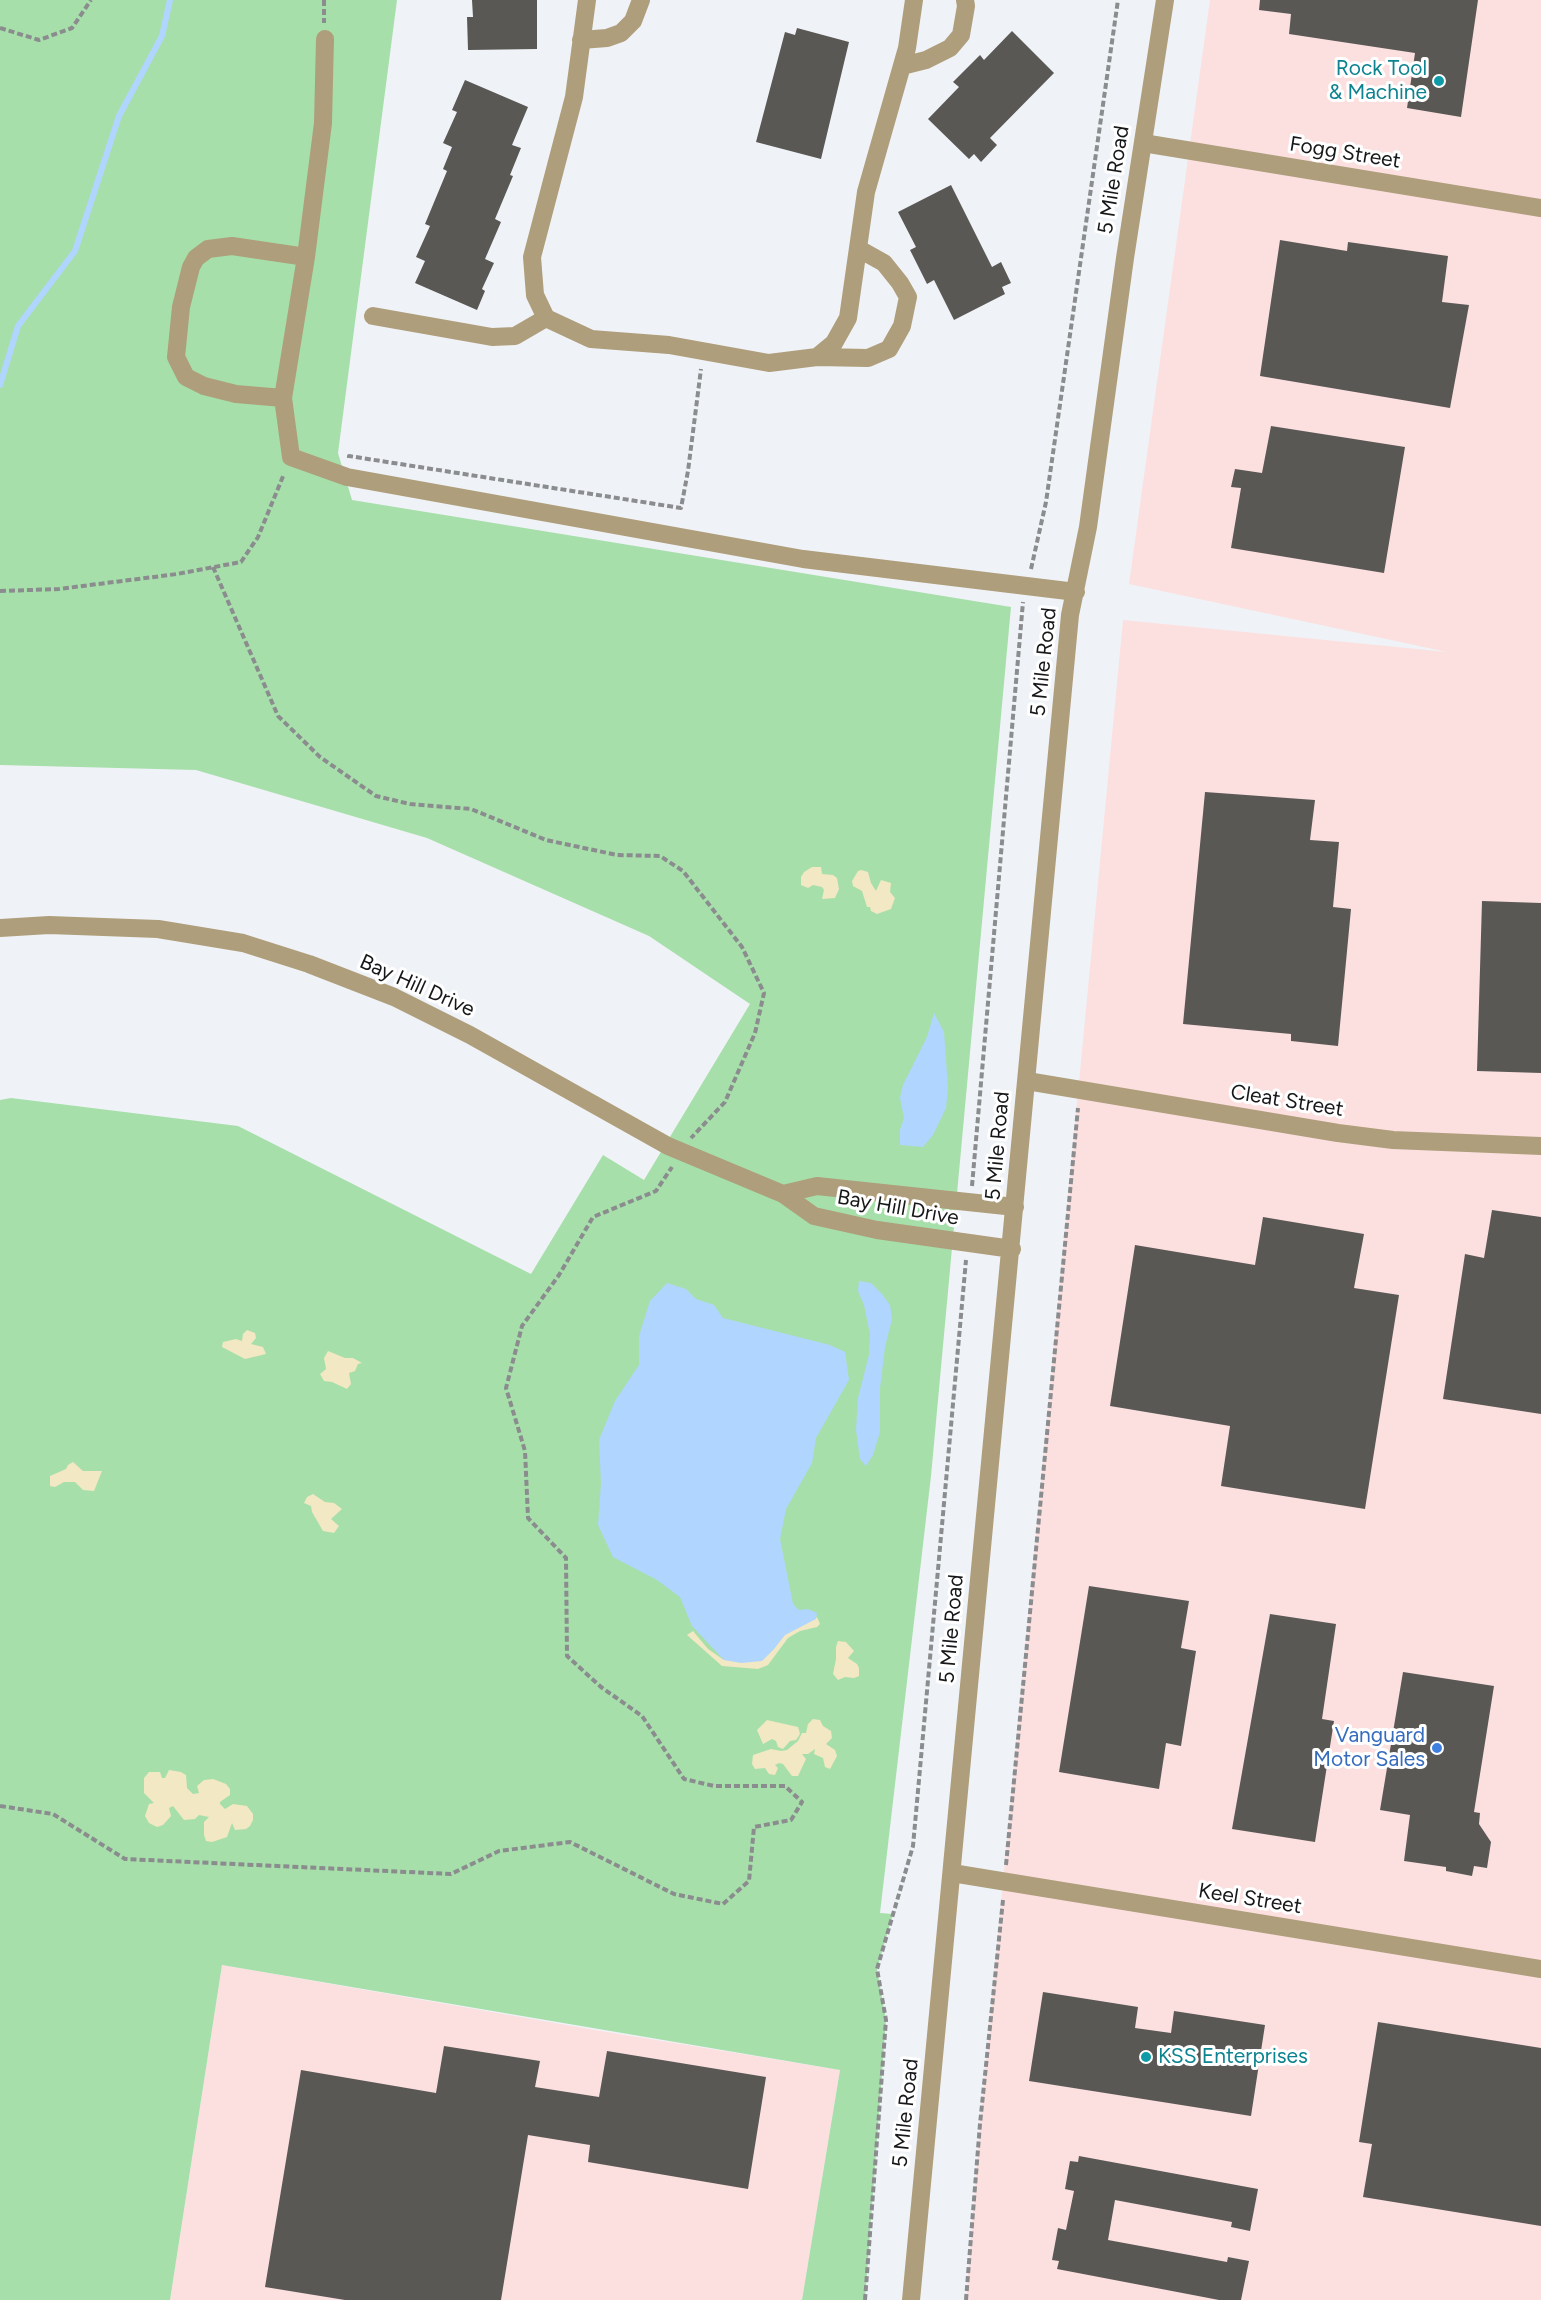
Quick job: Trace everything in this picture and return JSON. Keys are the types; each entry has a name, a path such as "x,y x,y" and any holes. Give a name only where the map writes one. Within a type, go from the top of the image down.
{"street":[{"path":"587,0 574,97 532,256 535,296 546,318 591,339 669,345 769,363 817,357 868,358 889,350 902,326 908,297 884,262 859,249"},
{"path":"581,40 607,38 621,33 633,21 641,0"},
{"path":"817,357 834,343 848,318 866,192 902,66 914,0"},
{"path":"902,66 926,60 950,48 960,35 966,6 965,0"},
{"name":"5 Mile Road","path":"911,2300 1069,627 1088,527 1165,0"},
{"path":"325,39 323,123 306,257 283,398 291,457 347,477 803,559 1076,592"},
{"name":"Fogg Street","path":"1143,143 1541,208"},
{"path":"283,398 236,394 204,386 186,377 176,357 181,308 191,267 196,258 208,249 232,246 306,257"},
{"path":"373,316 492,338 515,336 546,318"},
{"name":"Bay Hill Drive","path":"0,928 49,925 158,929 243,943 309,964 394,997 470,1035 616,1118 683,1152 783,1194 814,1216 877,1230 1012,1249"},
{"name":"Cleat Street","path":"1027,1081 1393,1140 1541,1146"},
{"name":"Bay Hill Drive","path":"783,1194 817,1186 1015,1208"},
{"name":"Keel Street","path":"952,1873 1541,1969"}],"path":[{"path":"0,28 39,40 72,28 91,0"},
{"path":"971,1203 1023,605 1046,502 1118,0"},
{"path":"347,477 349,456 681,508 703,351"},
{"path":"0,591 59,589 177,574 241,562 258,537 291,457"},
{"path":"0,1806 52,1814 125,1859 451,1874 499,1851 570,1842 674,1894 723,1904 749,1881 754,1827 791,1820 802,1802 785,1786 714,1786 684,1779 642,1716 601,1687 567,1656 566,1558 528,1518 525,1451 506,1388 522,1326 560,1275 593,1217 656,1191 691,1138 725,1102 755,1033 764,993 742,948 683,871 660,856 617,855 546,840 471,809 410,804 376,796 320,757 279,716 213,567"},
{"path":"966,2300 980,2124 1080,1090"},
{"path":"865,2300 886,2020 877,1969 913,1846 967,1243"}],"shaded area":[{"path":"1210,0 1541,0 1541,2300 966,2300 980,2124 1123,620 1447,652 1129,584"},
{"path":"222,1965 840,2070 802,2300 170,2300"}],"green space":[{"path":"0,0 397,0 338,453 352,500 1011,607 931,1476 880,1913 893,1914 877,1969 886,2020 865,2300 802,2300 840,2070 222,1965 170,2300 0,2300 0,1100 11,1098 238,1126 531,1274 603,1155 644,1180 750,1004 649,936 427,838 196,770 0,765"}],"sand":[{"path":"812,867 821,867 822,874 833,875 837,878 839,889 835,898 822,899 824,890 822,887 813,885 808,888 801,885 804,872"},
{"path":"861,870 868,872 876,891 881,880 891,883 890,892 895,898 891,909 877,914 867,907 862,891 853,886 852,881"},
{"path":"247,1330 255,1333 256,1338 251,1344 263,1347 266,1354 245,1359 222,1347 223,1342 236,1339 242,1341 243,1334"},
{"path":"328,1351 362,1363 358,1364 355,1371 349,1373 351,1384 347,1389 324,1381 320,1374 326,1369 324,1358"},
{"path":"73,1462 83,1471 102,1471 94,1491 83,1490 75,1482 50,1486 50,1476 66,1469"},
{"path":"313,1494 342,1509 331,1519 339,1526 334,1533 323,1531 311,1506 304,1503 307,1497"},
{"path":"817,1617 820,1624 817,1627 800,1631 788,1638 768,1665 758,1669 722,1666 687,1635 693,1631 708,1649 724,1660 773,1650 784,1635"},
{"path":"838,1641 846,1642 854,1651 848,1658 857,1664 859,1676 838,1680 833,1674"},
{"path":"813,1719 820,1720 823,1726 831,1731 832,1738 826,1744 835,1750 837,1756 830,1769 825,1767 823,1758 814,1754 815,1749 808,1754 802,1754 806,1759 798,1776 792,1776 783,1764 779,1763 775,1765 778,1768 775,1775 769,1774 765,1768 755,1769 752,1764 753,1755 771,1749 787,1750 798,1741 802,1733 806,1733 808,1724"},
{"path":"767,1720 798,1727 800,1734 796,1740 790,1741 783,1749 778,1747 776,1741 772,1739 763,1744 757,1730"},
{"path":"169,1770 186,1775 187,1788 193,1794 199,1793 197,1786 204,1780 213,1779 226,1784 230,1789 230,1795 220,1804 225,1809 233,1804 247,1806 253,1814 250,1826 246,1829 235,1830 232,1823 227,1837 212,1842 206,1841 204,1822 209,1817 199,1815 195,1819 184,1820 173,1806 169,1808 171,1816 163,1825 157,1827 149,1823 145,1816 149,1804 154,1803 144,1793 144,1778 149,1772 160,1772 162,1778 165,1778"}],"water":[{"path":"934,1013 944,1032 948,1088 946,1108 933,1135 923,1147 900,1145 900,1130 904,1118 900,1098 903,1085 927,1037"},
{"path":"859,1281 871,1283 882,1294 890,1305 892,1319 885,1347 880,1388 880,1432 873,1455 866,1466 860,1459 856,1430 858,1398 869,1355 870,1334 864,1305 858,1291"},
{"path":"667,1283 686,1289 696,1299 714,1305 723,1318 830,1345 845,1352 849,1380 816,1438 812,1463 786,1509 780,1539 793,1604 799,1610 808,1609 817,1613 816,1619 785,1635 762,1661 741,1663 724,1660 692,1626 680,1597 657,1580 613,1557 598,1525 601,1483 599,1440 615,1401 639,1365 639,1336 650,1301"}],"building":[{"path":"472,0 537,0 537,49 468,50 467,17 473,17"},
{"name":"Rock Tool & Machine","path":"1260,0 1478,0 1461,117 1407,108 1415,53 1289,34 1291,14 1259,10"},
{"path":"797,28 849,42 821,159 756,142 785,32 795,35"},
{"path":"1012,31 1054,73 990,138 997,145 981,162 974,154 969,159 928,119 959,87 953,82 980,55 984,60"},
{"path":"465,80 528,107 512,145 521,148 510,175 513,176 495,219 501,222 485,259 494,263 482,289 485,291 477,310 415,283 425,261 416,257 430,226 425,224 447,171 443,169 452,147 443,143 457,112 452,110"},
{"path":"951,185 992,267 1001,262 1011,283 1002,287 1005,294 954,320 934,280 927,284 910,250 916,247 898,212"},
{"path":"1280,240 1347,251 1348,242 1448,256 1442,302 1469,305 1450,408 1260,376"},
{"path":"1271,426 1405,447 1384,573 1231,548 1241,488 1231,487 1235,469 1262,473"},
{"path":"1205,792 1315,800 1310,840 1339,842 1333,907 1351,909 1338,1046 1291,1041 1291,1034 1183,1024"},
{"path":"1482,901 1541,903 1541,1073 1477,1071"},
{"path":"1492,1210 1541,1217 1541,1414 1443,1399 1465,1254 1484,1258"},
{"path":"1263,1217 1364,1234 1354,1288 1399,1295 1365,1509 1221,1486 1230,1426 1110,1406 1135,1245 1255,1265"},
{"path":"1089,1586 1189,1601 1181,1648 1196,1651 1181,1746 1166,1743 1159,1789 1059,1772"},
{"path":"1270,1614 1336,1624 1322,1719 1334,1721 1315,1842 1232,1829"},
{"name":"Vanguard Motor Sales","path":"1403,1672 1494,1686 1474,1812 1480,1813 1479,1824 1491,1842 1487,1868 1474,1866 1472,1876 1446,1871 1446,1867 1404,1861 1410,1815 1380,1810"},
{"name":"KSS Enterprises","path":"1043,1992 1138,2007 1135,2028 1171,2033 1174,2011 1265,2025 1251,2116 1029,2081"},
{"path":"1378,2022 1541,2048 1541,2226 1363,2197 1372,2144 1359,2142"},
{"path":"444,2046 540,2061 535,2087 599,2097 607,2051 766,2077 748,2189 588,2162 590,2145 528,2135 501,2300 345,2300 265,2287 301,2070 436,2093"},
{"path":"1079,2156 1258,2189 1250,2231 1231,2227 1232,2222 1115,2200 1108,2240 1227,2262 1228,2257 1249,2261 1241,2300 1219,2300 1057,2269 1059,2261 1052,2260 1058,2228 1066,2230 1074,2191 1065,2189 1070,2161 1078,2162"}],"waterway":[{"path":"0,385 18,326 75,251 119,116 162,36 170,0"}],"place":[{"name":"Rock Tool & Machine","path":"1439,81"},
{"name":"Vanguard Motor Sales","path":"1437,1748"},
{"name":"KSS Enterprises","path":"1146,2057"}]}
